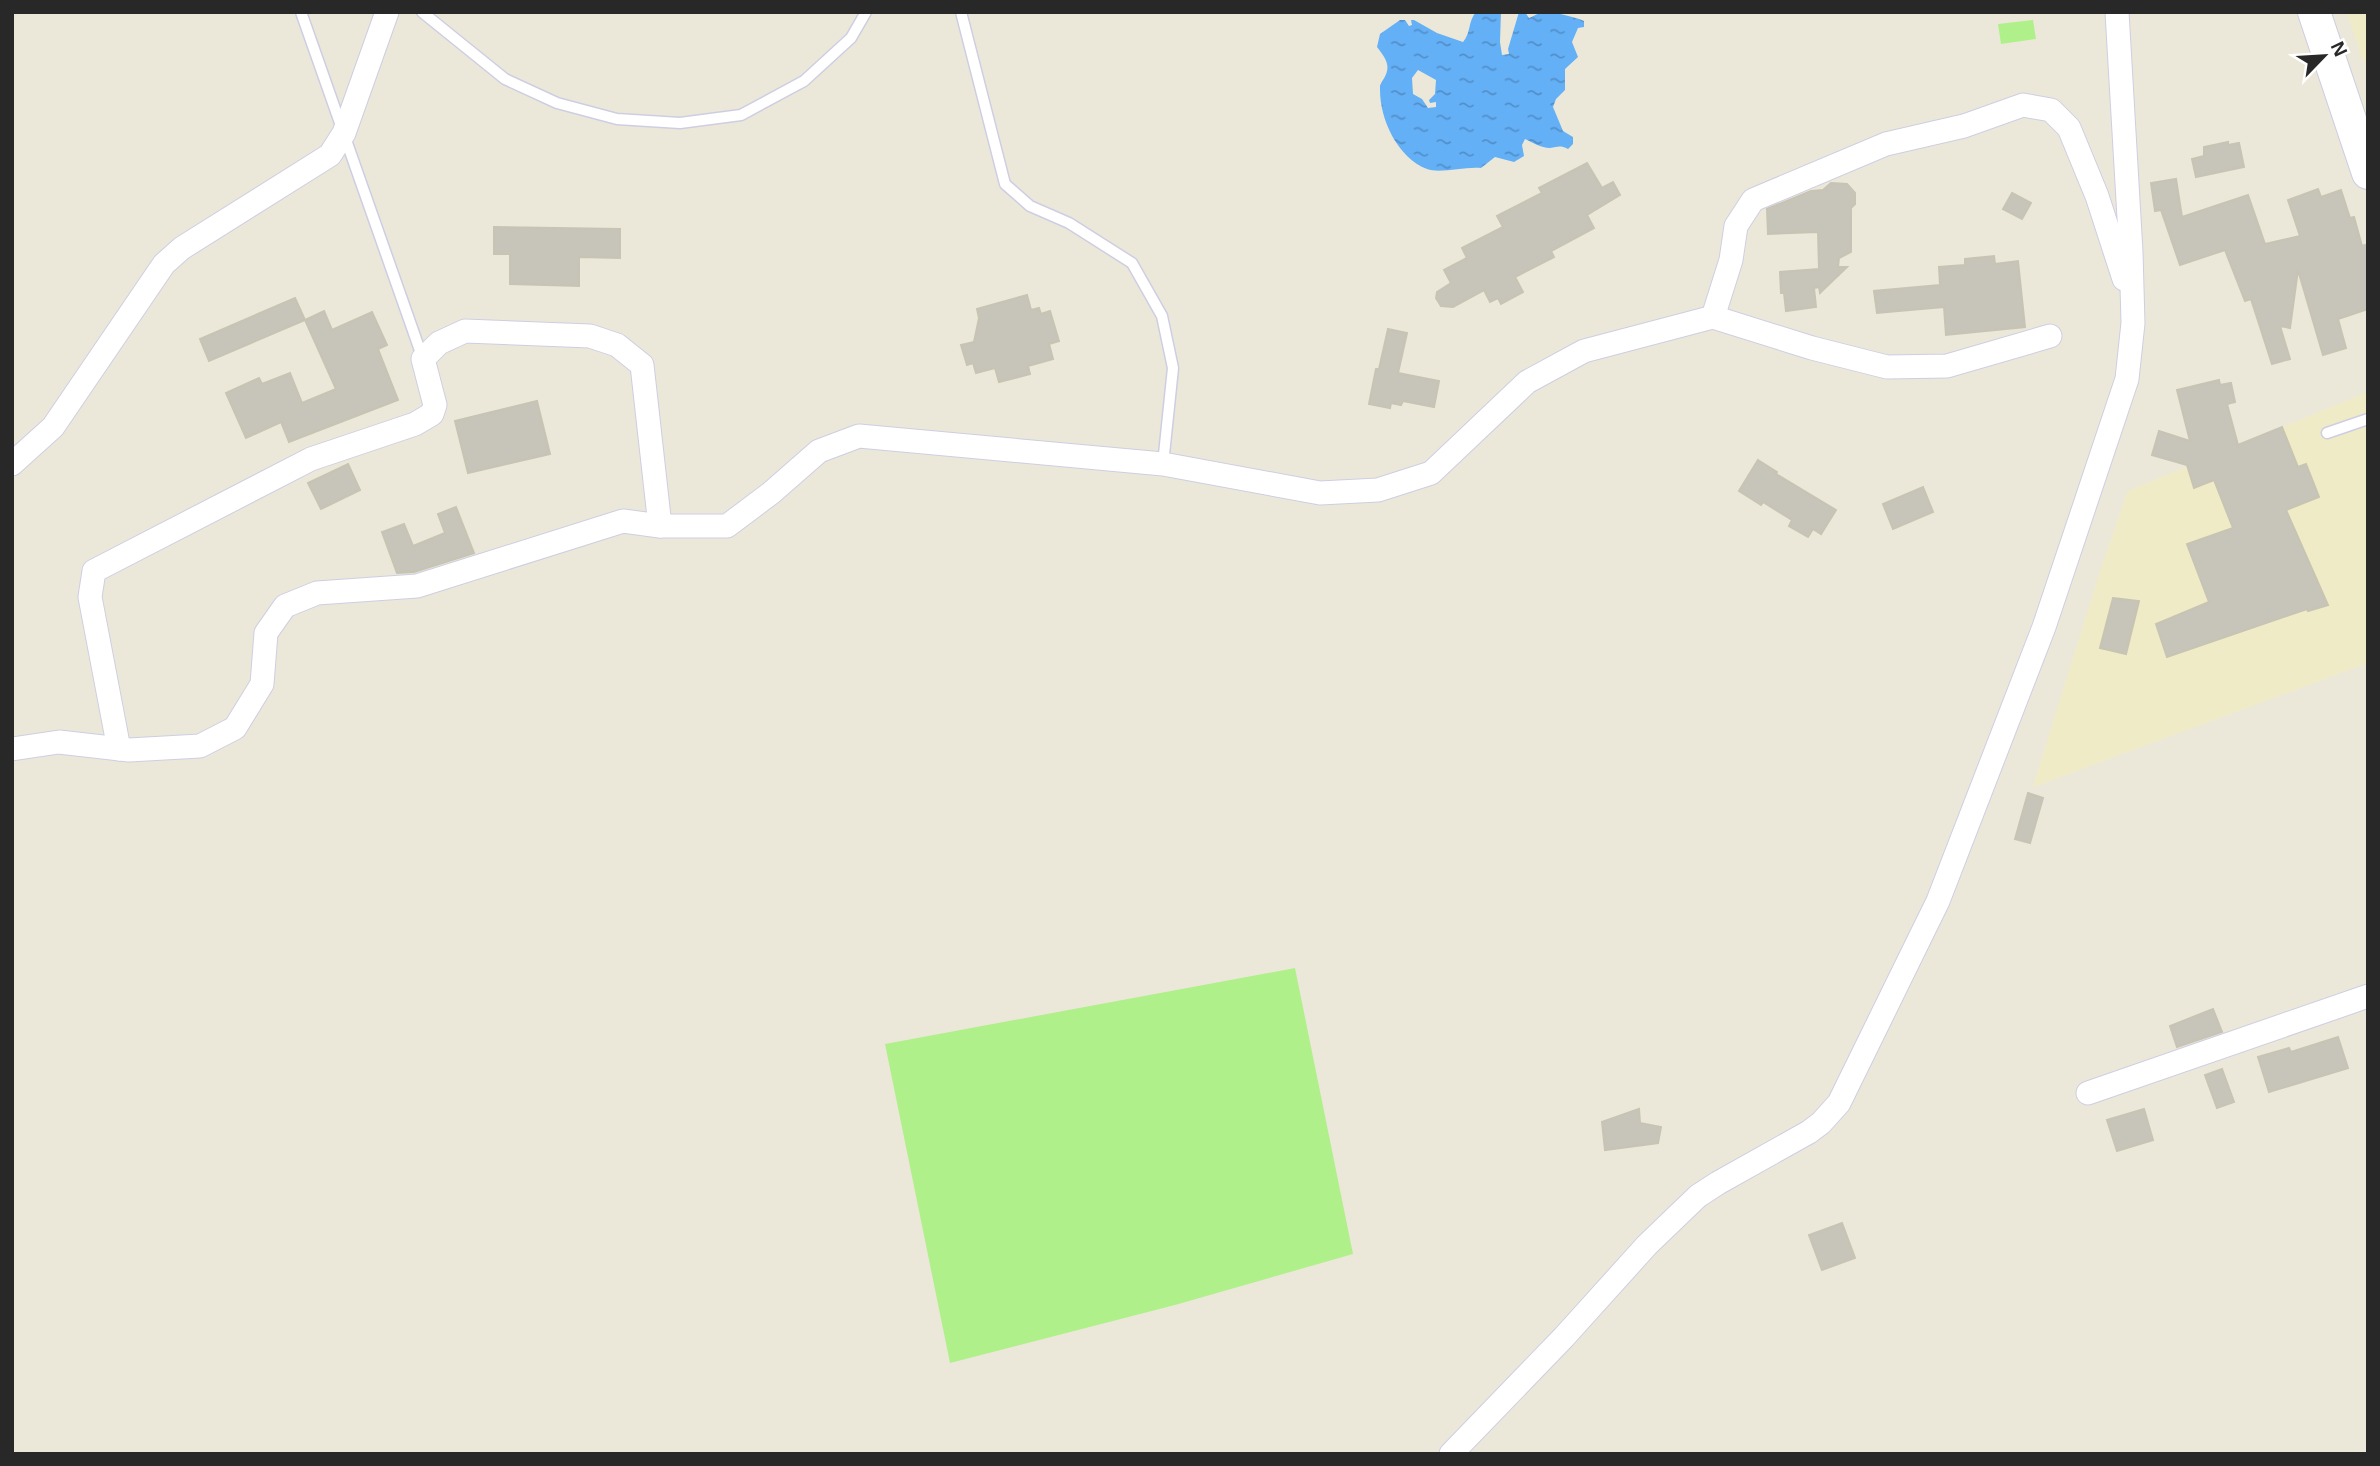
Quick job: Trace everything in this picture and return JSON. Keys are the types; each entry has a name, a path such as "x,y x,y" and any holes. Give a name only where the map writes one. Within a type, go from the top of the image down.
{"main road":[{"path":"2314,12 2368,173"}],"street":[{"path":"12,464 53,427 164,264 182,248 330,155 344,134 387,12"},
{"path":"1451,1454 1564,1338 1647,1245 1698,1196 1809,1132 1839,1103 1938,901 2044,626 2127,379 2133,323 2117,12"},
{"path":"1713,317 1731,260 1735,226 1753,200 1886,144 1964,126 2023,105 2051,110 2069,128 2097,196 2132,303"},
{"path":"12,749 59,742 119,749 200,746 235,728 262,684 266,633 285,606 317,593 417,586 623,521 660,526 727,526 771,493 819,451 859,436 1163,464 1320,493 1378,490 1431,473 1527,382 1584,351 1713,317 1812,348 1886,367 1947,366 2050,336"},
{"path":"119,749 90,597 94,570 311,459 415,424 432,414 435,405 423,359 439,343 465,331 590,337 617,345 642,365 660,526"},
{"path":"2088,1093 2368,996"}],"lane":[{"path":"301,12 423,359"},
{"path":"422,12 505,79 556,103 617,119 680,123 741,115 804,81 851,38 866,12"},
{"path":"961,12 1005,184 1030,206 1069,223 1132,263 1162,316 1173,368 1163,464"},
{"path":"2328,433 2368,419"}],"shaded area":[{"path":"2347,12 2368,12 2368,60 2363,62"},
{"path":"2368,392 2368,663 2033,787 2101,568 2128,491"}],"green space":[{"path":"2033,20 2036,39 2001,44 1998,24"},
{"path":"1295,968 1353,1254 1175,1305 950,1363 885,1044"}],"water":[{"path":"1476,12 1501,12 1502,55 1509,54 1508,49 1519,12 1525,12 1529,18 1545,12 1584,21 1584,27 1578,28 1572,42 1578,57 1565,69 1565,90 1556,99 1553,107 1563,131 1573,137 1573,144 1568,149 1543,147 1525,139 1522,145 1524,156 1514,162 1495,157 1481,168 1439,171 1417,164 1399,147 1387,125 1381,102 1380,85 1387,67 1377,47 1380,34 1400,20 1405,20 1409,26 1412,25 1411,20 1414,20 1437,33 1463,42","holes":["1418,70 1436,80 1435,94 1429,100 1430,103 1436,102 1436,107 1428,108 1422,99 1413,94 1412,78"]}],"building":[{"path":"2228,142 2228,145 2239,143 2244,167 2196,177 2192,159 2204,156 2204,147"},
{"path":"1587,163 1602,188 1613,182 1620,195 1587,215 1594,228 1551,251 1554,257 1515,277 1523,292 1501,304 1498,298 1490,302 1484,290 1453,307 1441,306 1436,298 1437,292 1451,283 1444,270 1467,258 1462,248 1503,227 1497,216 1542,193 1539,188"},
{"path":"2176,179 2182,217 2248,195 2265,244 2300,236 2288,200 2318,189 2321,197 2341,190 2350,218 2354,217 2362,246 2365,245 2368,254 2368,309 2338,319 2346,348 2323,355 2298,270 2290,328 2280,326 2290,359 2272,364 2251,299 2245,301 2225,250 2180,265 2161,210 2155,211 2151,183"},
{"path":"1831,183 1847,184 1855,193 1855,204 1851,208 1851,252 1839,258 1838,267 1847,267 1820,293 1819,287 1814,288 1816,307 1786,311 1784,293 1781,293 1780,272 1819,269 1818,232 1768,234 1767,209 1811,191 1823,190"},
{"path":"2012,193 2031,203 2022,219 2003,209"},
{"path":"494,227 620,229 620,258 579,257 579,286 510,284 510,254 494,254"},
{"path":"1994,256 1995,264 2018,261 2025,327 1946,335 1944,307 1877,313 1874,291 1940,285 1939,267 1965,265 1965,259"},
{"path":"1027,295 1031,310 1039,308 1041,314 1050,311 1059,341 1049,344 1053,359 1028,366 1030,374 999,382 995,368 976,373 973,363 967,365 961,345 974,342 979,318 977,309"},
{"path":"295,298 305,320 209,361 200,339"},
{"path":"324,311 332,330 372,312 387,345 378,349 398,400 289,442 281,422 246,438 226,393 259,378 262,384 290,373 302,403 336,389 305,320"},
{"path":"1388,329 1407,333 1398,373 1439,381 1434,407 1403,401 1401,405 1391,403 1390,408 1369,404"},
{"path":"2219,380 2220,385 2231,383 2235,402 2227,404 2238,445 2282,427 2298,467 2306,464 2319,497 2286,510 2328,605 2308,611 2307,609 2167,657 2156,624 2209,602 2187,544 2233,528 2214,480 2194,488 2187,465 2152,455 2159,431 2190,441 2177,390"},
{"path":"537,401 550,454 468,473 455,421"},
{"path":"1758,460 1836,510 1821,534 1813,529 1808,537 1789,526 1792,520 1739,491"},
{"path":"348,464 360,490 321,509 308,483"},
{"path":"1923,487 1933,512 1893,529 1883,504"},
{"path":"456,507 474,553 414,572 397,573 382,532 404,524 413,546 445,533 438,514"},
{"path":"2113,598 2139,601 2126,654 2100,648"},
{"path":"2028,793 2043,798 2030,843 2015,839"},
{"path":"2213,1009 2222,1032 2177,1047 2170,1026"},
{"path":"2338,1037 2348,1068 2269,1092 2258,1057 2289,1048 2291,1052"},
{"path":"2222,1069 2234,1102 2217,1108 2205,1075"},
{"path":"1639,1109 1640,1123 1661,1127 1658,1143 1605,1150 1602,1122"},
{"path":"2144,1109 2153,1140 2117,1151 2107,1120"},
{"path":"1842,1223 1855,1258 1822,1270 1809,1235"}]}
